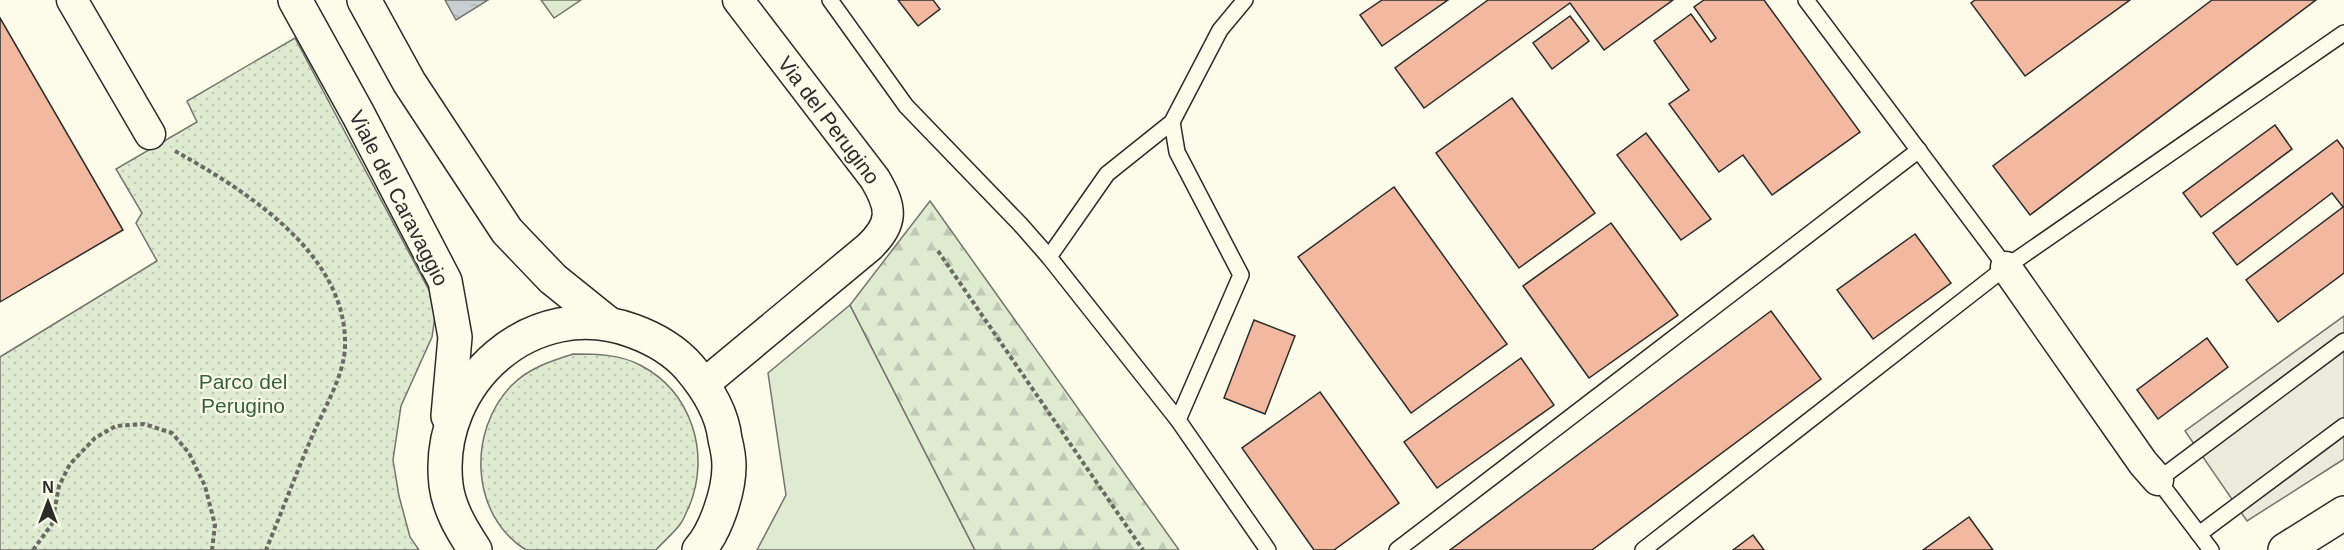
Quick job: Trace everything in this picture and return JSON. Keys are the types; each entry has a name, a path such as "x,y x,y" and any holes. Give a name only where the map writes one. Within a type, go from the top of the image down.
{"street":[{"path":"72,0 150,134"},
{"name":"Viale del Caravaggio","path":"295,0 445,280 455,337 446,445"},
{"path":"364,0 409,82 507,231 553,279 609,324"},
{"name":"Via del Perugino","path":"704,384 869,247 885,229 889,217 887,203 875,179 738,0"},
{"path":"2006,267 2143,463 2158,480"},
{"path":"476,550 458,524 446,486 446,445 459,402 485,365 503,351 521,338 564,324 609,324 653,338 681,358 704,384 723,423 729,466 722,509 700,549"},
{"path":"2285,550 2344,513"}],"lane":[{"path":"830,0 906,106 1049,257 1178,420 1268,550"},
{"path":"1049,257 1107,174 1172,122 1220,30 1245,0"},
{"path":"1806,0 2006,267"},
{"path":"1643,550 2006,267 2344,33"},
{"path":"1172,122 1177,152 1241,275 1178,420"},
{"path":"1397,550 1919,150"},
{"path":"2211,550 2158,480 2344,341"},
{"path":"2199,534 2344,426"}],"path":[{"path":"150,134 250,197 286,228 316,262 336,290 343,318 345,349 336,385 266,550"},
{"path":"938,251 1143,550"},
{"path":"33,550 52,524 58,486 70,464 95,438 116,426 144,424 172,433 189,453 205,486 215,525 212,550"}],"green space":[{"path":"541,0 581,0 554,18"},
{"name":"Parco del Perugino","path":"295,38 430,292 435,316 432,337 401,406 393,460 399,496 410,537 419,550 0,550 0,357 157,261 136,223 142,213 116,169 197,122 187,101"},
{"path":"930,201 1179,550 975,550 850,305"},
{"path":"850,305 975,550 757,550 786,495 768,373"},
{"path":"573,354 616,357 640,365 673,391 692,426 697,446 698,466 695,487 682,521 656,550 526,550 507,535 494,516 485,495 481,472 482,448 487,425 497,404 512,385 526,374 549,362"}],"shaded area":[{"path":"2344,316 2344,459 2247,521 2185,431"}],"water":[{"path":"445,0 488,0 456,20"}],"building":[{"path":"898,0 933,0 940,9 918,26"},
{"path":"1382,0 1448,0 1382,46 1360,15"},
{"path":"1488,0 1673,0 1604,50 1570,3 1424,108 1395,68"},
{"path":"1704,0 1764,0 1860,132 1772,195 1743,155 1719,172 1669,104 1689,90 1654,41 1691,14 1711,42 1716,38 1694,7"},
{"path":"1975,0 2130,0 2025,76 1971,3"},
{"path":"2212,0 2316,0 2030,215 1993,166"},
{"path":"1570,16 1589,41 1552,69 1533,43"},
{"path":"0,18 123,230 0,302"},
{"path":"1512,98 1595,213 1519,268 1436,153"},
{"path":"2275,125 2292,149 2201,217 2183,193"},
{"path":"1646,133 1711,219 1681,240 1617,155"},
{"path":"2337,140 2344,149 2344,273 2278,322 2246,280 2343,207 2332,193 2237,265 2213,233"},
{"path":"1394,187 1507,344 1411,413 1298,257"},
{"path":"1611,223 1678,315 1589,378 1523,286"},
{"path":"1915,234 1951,283 1873,339 1837,290"},
{"path":"1771,311 1821,379 1592,550 1450,550"},
{"path":"1254,320 1295,336 1265,414 1224,398"},
{"path":"2207,338 2228,367 2158,419 2137,390"},
{"path":"1521,358 1554,405 1437,488 1404,442"},
{"path":"1320,392 1399,503 1334,550 1314,550 1242,448"},
{"path":"1969,517 1993,550 1923,550"},
{"path":"1753,535 1764,550 1733,550"}]}
